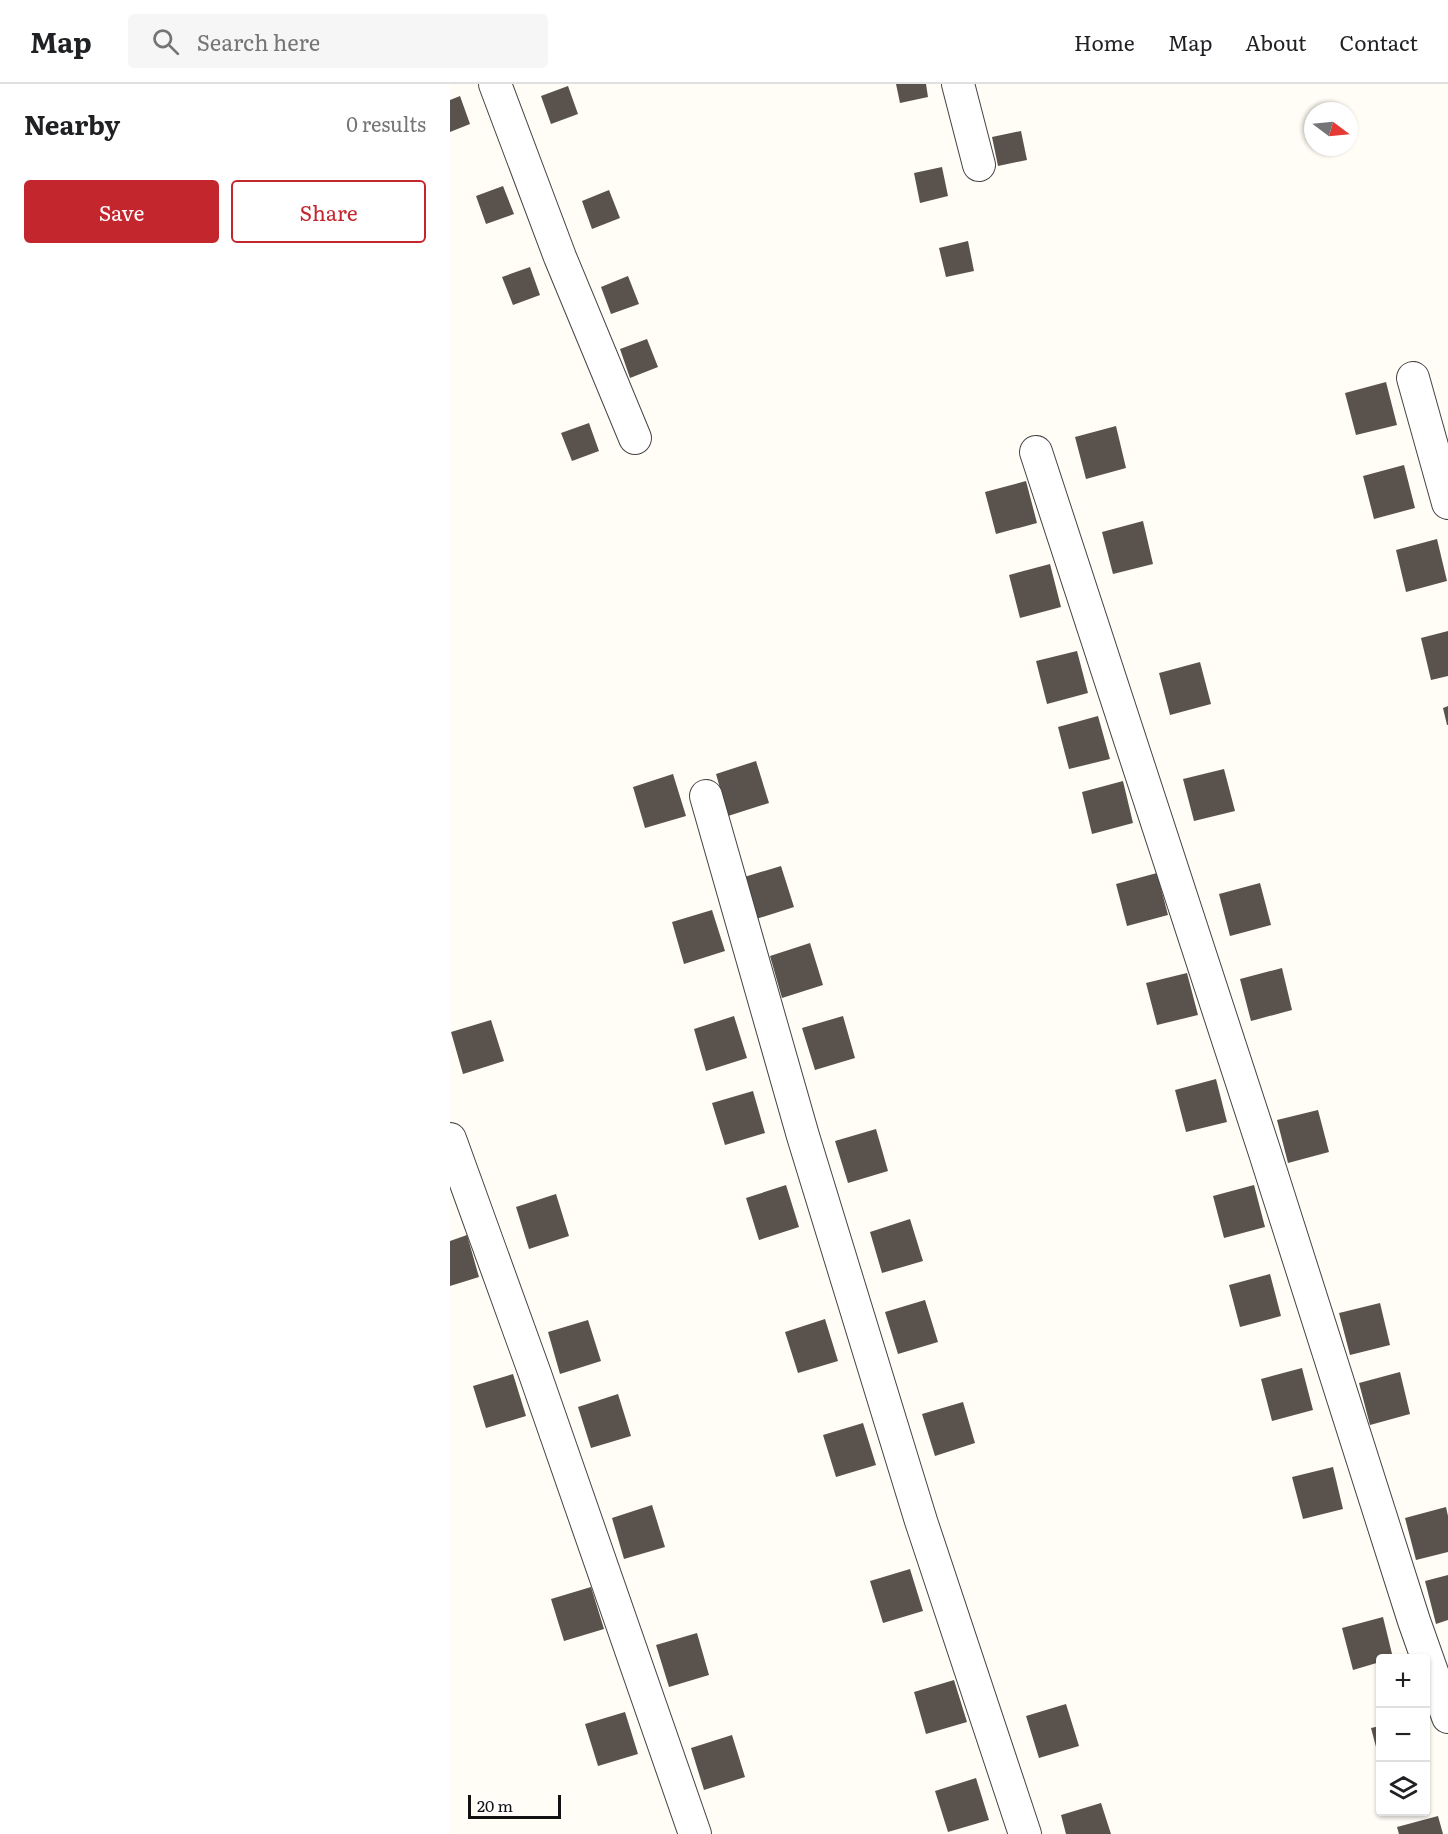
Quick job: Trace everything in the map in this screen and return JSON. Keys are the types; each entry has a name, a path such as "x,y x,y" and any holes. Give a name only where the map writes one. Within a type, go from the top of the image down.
{"street":[{"path":"495,84 560,257 635,438"},
{"path":"958,84 979,165"},
{"path":"1413,378 1448,503"},
{"path":"1036,452 1258,1130 1414,1621 1448,1717"},
{"path":"706,796 800,1124 921,1521 1024,1834"},
{"path":"450,1138 535,1374 695,1834"}],"building":[{"path":"896,84 926,84 928,97 900,103"},
{"path":"568,86 578,114 551,124 541,96"},
{"path":"460,96 470,124 450,132 450,100"},
{"path":"1021,131 1027,160 998,166 992,137"},
{"path":"942,167 948,196 920,203 914,173"},
{"path":"503,186 514,214 486,224 476,196"},
{"path":"609,190 620,218 592,229 582,201"},
{"path":"968,241 974,271 946,277 939,248"},
{"path":"530,267 540,295 513,305 502,277"},
{"path":"628,276 639,304 611,314 601,287"},
{"path":"647,339 658,367 630,378 620,349"},
{"path":"1386,382 1397,425 1356,435 1345,393"},
{"path":"589,423 599,451 572,461 561,433"},
{"path":"1116,426 1126,468 1086,479 1075,437"},
{"path":"1404,465 1415,508 1374,519 1363,476"},
{"path":"1026,481 1037,523 996,534 985,492"},
{"path":"1143,521 1153,564 1113,574 1102,532"},
{"path":"1437,539 1447,581 1406,592 1396,550"},
{"path":"1050,564 1061,607 1020,618 1009,575"},
{"path":"1448,631 1448,676 1431,680 1421,638"},
{"path":"1077,651 1088,693 1047,704 1036,661"},
{"path":"1200,662 1211,704 1170,715 1159,673"},
{"path":"1448,706 1448,725 1447,725 1443,708"},
{"path":"1098,716 1110,759 1069,769 1058,727"},
{"path":"756,761 769,803 728,816 716,774"},
{"path":"1224,769 1235,811 1194,821 1183,779"},
{"path":"673,774 686,816 645,828 633,787"},
{"path":"1123,781 1133,823 1092,834 1082,792"},
{"path":"781,866 794,907 753,920 741,878"},
{"path":"1157,873 1168,915 1127,926 1116,884"},
{"path":"1260,883 1271,925 1230,936 1219,894"},
{"path":"712,910 725,951 684,964 672,922"},
{"path":"810,943 823,985 782,998 770,956"},
{"path":"1282,968 1292,1010 1251,1021 1240,979"},
{"path":"1187,973 1198,1015 1157,1025 1146,983"},
{"path":"734,1016 747,1058 706,1071 694,1029"},
{"path":"843,1016 855,1058 815,1070 802,1028"},
{"path":"491,1020 504,1061 463,1074 451,1032"},
{"path":"1216,1079 1227,1122 1186,1132 1175,1090"},
{"path":"753,1091 765,1133 725,1145 712,1103"},
{"path":"1318,1110 1329,1152 1288,1163 1277,1120"},
{"path":"876,1129 888,1171 848,1183 835,1141"},
{"path":"786,1185 799,1227 759,1240 746,1198"},
{"path":"1254,1185 1265,1227 1224,1238 1213,1196"},
{"path":"556,1194 569,1236 529,1249 516,1207"},
{"path":"910,1219 923,1261 882,1273 870,1232"},
{"path":"467,1235 479,1277 450,1286 450,1241"},
{"path":"1270,1274 1281,1316 1240,1327 1229,1285"},
{"path":"925,1300 938,1342 898,1354 885,1312"},
{"path":"1380,1303 1390,1345 1350,1355 1339,1313"},
{"path":"825,1319 838,1361 798,1373 785,1332"},
{"path":"588,1320 601,1361 560,1374 548,1332"},
{"path":"1302,1368 1313,1410 1272,1421 1261,1379"},
{"path":"1400,1372 1410,1414 1370,1425 1359,1383"},
{"path":"513,1374 526,1416 486,1428 473,1386"},
{"path":"618,1394 631,1436 591,1448 578,1407"},
{"path":"963,1402 975,1443 935,1456 922,1414"},
{"path":"863,1423 876,1465 836,1477 823,1435"},
{"path":"1333,1467 1343,1509 1303,1519 1292,1477"},
{"path":"652,1505 665,1547 624,1559 612,1518"},
{"path":"1446,1507 1448,1552 1416,1560 1405,1518"},
{"path":"910,1569 923,1611 883,1623 870,1581"},
{"path":"1448,1575 1448,1620 1436,1624 1425,1581"},
{"path":"591,1587 604,1629 564,1641 551,1599"},
{"path":"1383,1617 1392,1654 1376,1654 1376,1663 1353,1670 1342,1628"},
{"path":"697,1633 709,1675 669,1687 656,1645"},
{"path":"954,1680 967,1722 926,1734 914,1692"},
{"path":"1066,1704 1079,1746 1039,1758 1026,1716"},
{"path":"625,1712 638,1754 598,1766 585,1724"},
{"path":"1376,1727 1376,1747 1371,1728"},
{"path":"732,1735 745,1777 704,1790 691,1748"},
{"path":"976,1778 989,1820 948,1832 935,1791"},
{"path":"1101,1803 1111,1834 1066,1834 1061,1815"},
{"path":"1438,1816 1443,1834 1399,1834 1397,1827"}]}
